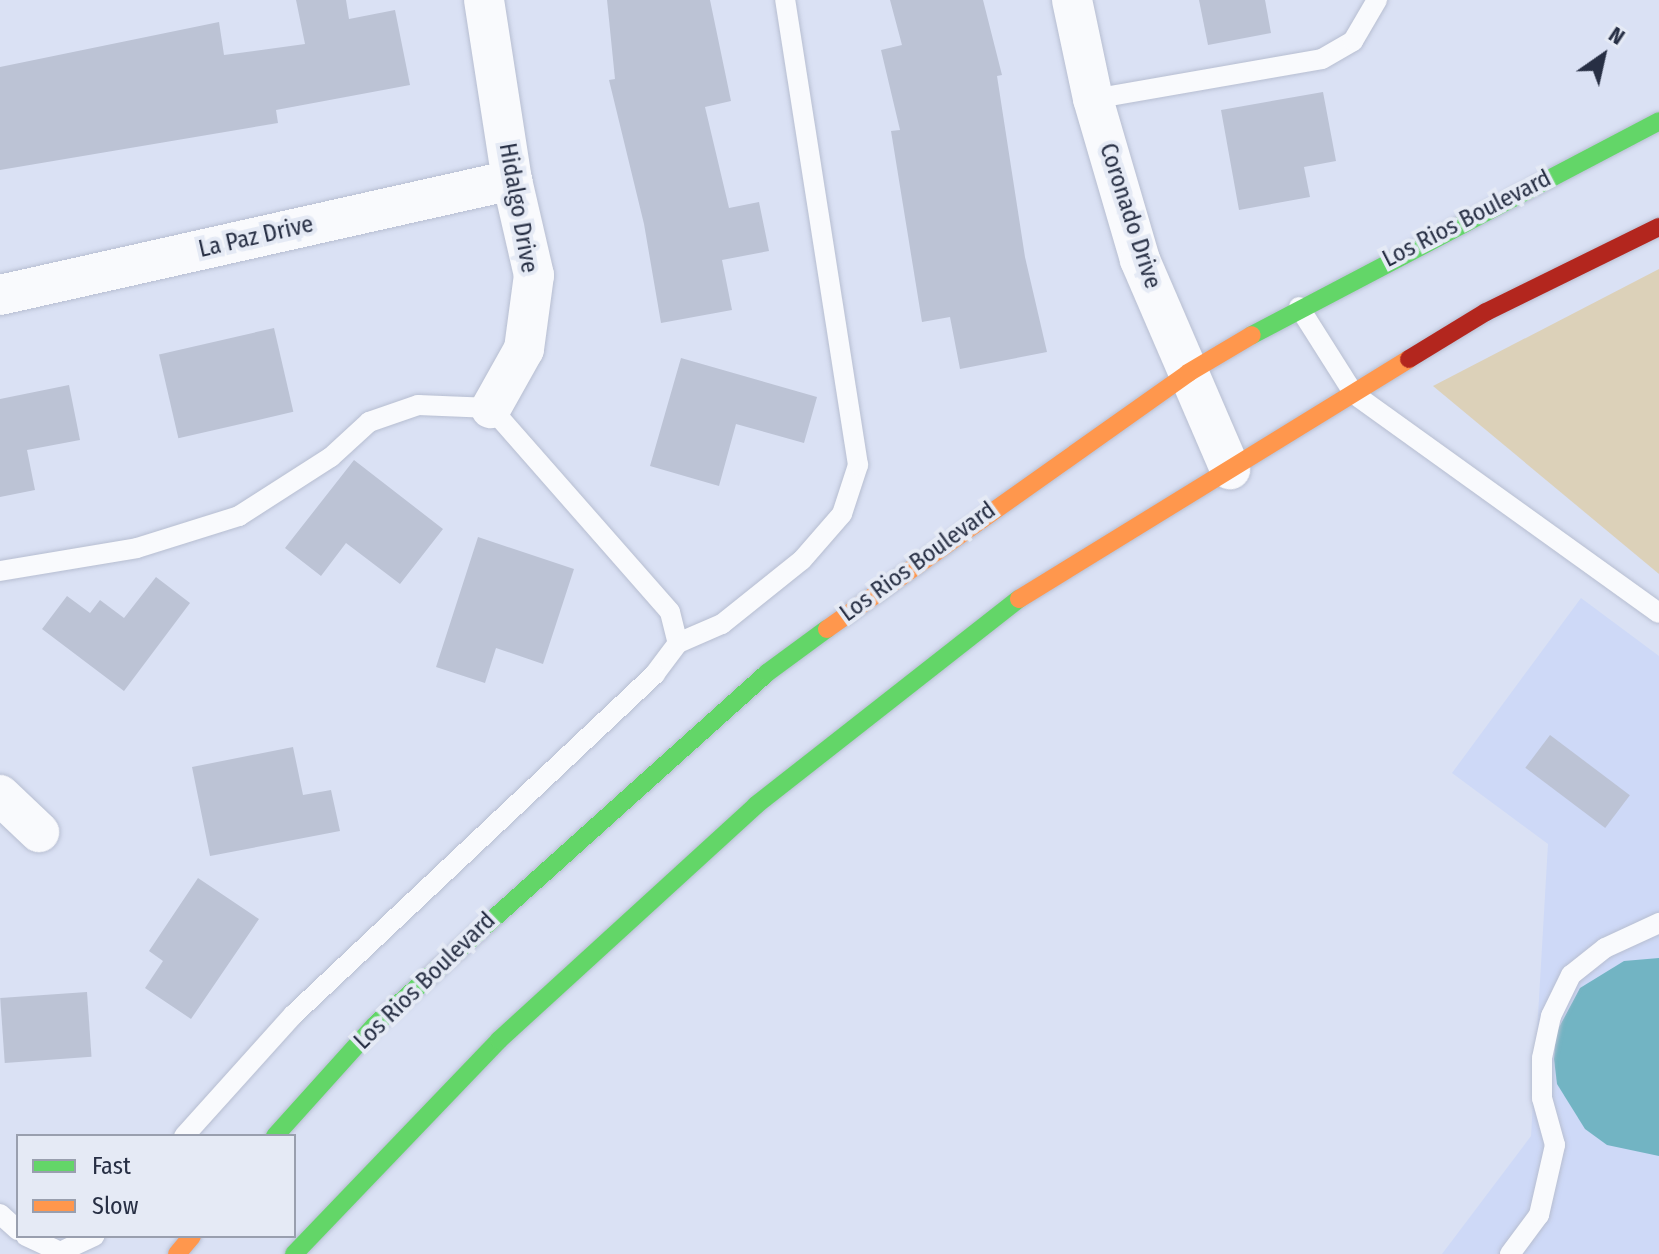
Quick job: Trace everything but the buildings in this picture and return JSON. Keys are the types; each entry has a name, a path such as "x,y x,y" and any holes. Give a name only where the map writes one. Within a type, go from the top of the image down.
{"main road":[{"name":"Los Rios Boulevard","path":"277,1134 375,1025 767,673 951,537 1188,373 1299,307 1659,121"},
{"path":"294,1254 499,1040 756,805 1010,604 1486,312 1659,227"},
{"path":"177,1254 190,1238"}],"street":[{"name":"Hidalgo Drive","path":"484,0 512,180 534,275 524,349 491,408"},
{"name":"Coronado Drive","path":"1072,0 1093,99 1140,260 1230,469"},
{"name":"La Paz Drive","path":"0,295 512,180"},
{"path":"0,795 39,832"}],"lane":[{"path":"186,1134 294,1014 655,674 678,643 722,624 802,560 842,514 858,465 785,0"},
{"path":"1093,99 1322,59 1353,41 1377,0"},
{"path":"1299,307 1354,394 1659,613"},
{"path":"0,571 137,548 239,516 331,457 369,422 418,405 491,408 670,612 678,643"},
{"path":"1510,1254 1539,1215 1555,1145 1542,1098 1542,1058 1551,1016 1571,975 1605,948 1659,923"},
{"path":"0,1214 16,1228"},
{"path":"30,1238 60,1252 90,1238"}],"shaded area":[{"path":"1659,269 1659,574 1433,386"},
{"path":"1581,598 1659,656 1659,1254 1442,1254 1531,1136 1548,844 1452,773"},
{"path":"1659,958 1659,1156 1607,1145 1585,1129 1557,1084 1554,1059 1556,1033 1580,988 1624,961"}],"traffic: fast":[{"path":"1252,335 1659,121"},
{"path":"294,1254 499,1040 756,805 1019,599"},
{"path":"277,1134 375,1025 767,673 827,629"}],"traffic: slow":[{"path":"827,629 1188,373 1252,335"},
{"path":"1019,599 1409,359"},
{"path":"177,1254 190,1238"}],"traffic: jam":[{"path":"1409,359 1486,312 1659,227"}]}
